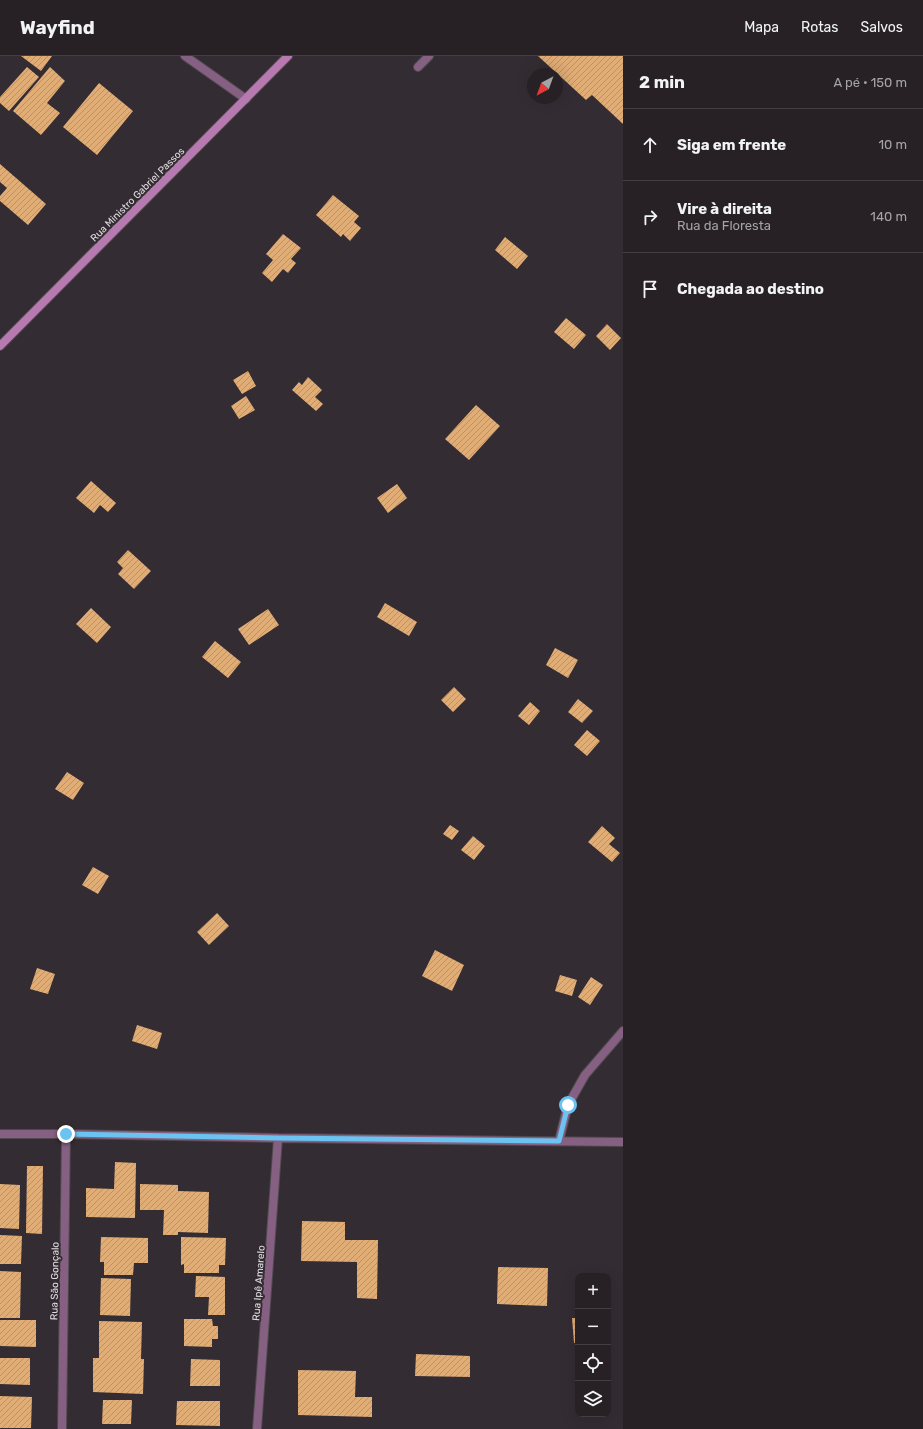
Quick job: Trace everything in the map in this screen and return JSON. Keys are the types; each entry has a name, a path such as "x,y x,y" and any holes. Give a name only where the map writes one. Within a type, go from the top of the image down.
{"main road":[{"name":"Rua Ministro Gabriel Passos","path":"0,346 288,56"}],"street":[{"path":"418,67 429,56"},
{"path":"189,57 246,99"},
{"path":"559,1141 568,1105 585,1075 623,1031"},
{"path":"0,1134 623,1142"},
{"name":"Rua São Gonçalo","path":"62,1429 66,1134"},
{"name":"Rua Ipê Amarelo","path":"257,1429 278,1138"}],"building":[{"path":"21,56 52,56 41,71"},
{"path":"538,56 623,56 623,124 592,95 586,100 563,79 563,68 551,68"},
{"path":"27,67 39,77 9,111 0,103 0,97"},
{"path":"50,67 65,81 47,103 60,113 41,135 13,111"},
{"path":"99,83 133,111 97,155 63,127"},
{"path":"0,164 46,204 28,225 0,201 0,196 7,188 0,182"},
{"path":"333,195 359,216 354,222 361,228 350,241 343,234 341,237 316,215"},
{"path":"283,234 301,248 291,259 296,263 288,273 283,269 272,282 262,273 273,260 266,254"},
{"path":"505,237 528,256 517,269 495,250"},
{"path":"566,318 586,335 574,349 554,332"},
{"path":"607,324 621,338 610,350 596,336"},
{"path":"248,371 256,386 242,394 233,380"},
{"path":"308,377 322,390 315,397 323,404 316,411 292,390 299,382 302,385"},
{"path":"246,396 255,410 239,419 231,406"},
{"path":"476,405 500,426 469,460 445,439"},
{"path":"91,481 116,503 108,512 100,505 94,513 76,498"},
{"path":"397,484 407,498 388,513 377,498"},
{"path":"128,550 151,571 134,589 118,574 123,568 117,562"},
{"path":"385,603 417,622 409,636 377,617"},
{"path":"91,608 111,627 97,643 76,624"},
{"path":"268,609 279,625 249,645 238,629"},
{"path":"215,641 241,662 228,678 202,657"},
{"path":"555,648 578,660 568,678 546,665"},
{"path":"454,687 466,699 453,712 441,700"},
{"path":"578,699 593,711 582,723 568,712"},
{"path":"530,702 540,711 529,725 518,716"},
{"path":"587,730 600,741 587,756 574,745"},
{"path":"67,772 84,783 73,800 55,789"},
{"path":"450,825 459,831 452,840 443,834"},
{"path":"602,826 615,838 609,844 620,853 612,862 588,842"},
{"path":"473,836 485,846 474,860 461,850"},
{"path":"93,867 109,876 98,894 82,885"},
{"path":"217,913 229,926 209,945 197,932"},
{"path":"435,950 464,965 452,991 422,976"},
{"path":"37,968 55,974 48,994 30,989"},
{"path":"560,975 577,980 572,996 555,991"},
{"path":"591,977 603,985 590,1005 578,997"},
{"path":"137,1025 162,1033 157,1049 132,1041"},
{"path":"115,1162 136,1163 135,1218 86,1217 86,1188 114,1189"},
{"path":"27,1166 43,1166 42,1234 26,1233"},
{"path":"0,1184 20,1185 19,1229 0,1228"},
{"path":"140,1184 178,1185 178,1191 209,1192 208,1233 178,1232 178,1235 163,1235 164,1210 140,1210"},
{"path":"302,1221 345,1222 345,1240 378,1240 377,1299 357,1298 357,1262 301,1261"},
{"path":"0,1235 22,1236 21,1264 0,1264"},
{"path":"101,1237 148,1238 148,1263 134,1263 133,1275 104,1275 104,1262 100,1262"},
{"path":"181,1237 226,1238 225,1265 219,1265 219,1273 184,1273 184,1264 181,1265"},
{"path":"498,1267 548,1268 547,1306 497,1304"},
{"path":"0,1271 21,1272 20,1318 0,1318"},
{"path":"196,1276 225,1277 225,1315 208,1315 209,1297 195,1297"},
{"path":"101,1278 131,1279 130,1316 100,1315"},
{"path":"572,1318 575,1318 574,1343"},
{"path":"184,1319 212,1319 213,1326 218,1326 218,1339 212,1339 212,1347 184,1346"},
{"path":"0,1320 36,1320 36,1347 0,1346"},
{"path":"99,1321 142,1322 141,1359 144,1359 143,1394 93,1392 93,1358 99,1358"},
{"path":"416,1354 470,1356 470,1377 415,1376"},
{"path":"0,1358 30,1358 30,1385 0,1384"},
{"path":"191,1359 220,1360 220,1386 190,1386"},
{"path":"298,1370 356,1371 355,1397 372,1397 372,1417 298,1415"},
{"path":"0,1396 32,1397 31,1428 0,1428"},
{"path":"103,1400 132,1400 131,1424 102,1424"},
{"path":"177,1401 220,1401 220,1426 176,1425"}],"route":[{"path":"66,1134 559,1141 568,1105"}]}
